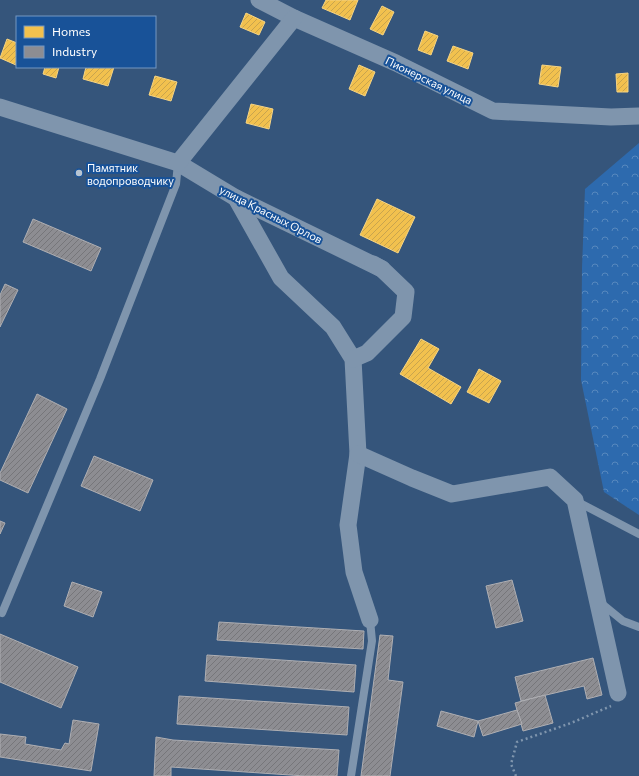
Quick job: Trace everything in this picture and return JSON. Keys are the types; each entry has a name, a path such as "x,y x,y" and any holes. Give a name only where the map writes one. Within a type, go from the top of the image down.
{"street":[{"name":"Пионерская улица","path":"259,0 294,18 396,63 493,111 611,117 639,116"},
{"path":"178,163 294,18"},
{"name":"улица Красных Орлов","path":"0,107 178,163 236,198 382,269"},
{"path":"236,198 281,278 333,327 354,359 358,454 348,524 354,572 370,620"},
{"path":"358,454 452,494 550,477 575,500 618,693"}],"lane":[{"path":"2,613 100,379 176,184 178,163"},
{"path":"354,359 367,354 403,317 406,292 382,269"},
{"path":"575,500 639,534"},
{"path":"598,600 605,608 623,621 639,627"},
{"path":"351,776 372,641 370,620"}],"path":[{"path":"516,776 511,764 517,742 572,724 611,707 618,693"}],"green space":[{"path":"639,143 639,515 604,492 581,380 582,268 585,189"}],"building: Homes":[{"path":"326,0 358,0 350,20 322,8"},
{"path":"382,6 394,12 383,35 370,29"},
{"path":"246,13 265,22 259,35 240,27"},
{"path":"425,31 438,36 431,55 418,50"},
{"path":"7,39 16,43 16,65 0,58"},
{"path":"453,46 473,53 468,69 447,61"},
{"path":"359,65 375,72 365,96 349,89"},
{"path":"542,65 561,67 558,87 539,84"},
{"path":"45,68 59,68 56,78 43,74"},
{"path":"86,68 114,68 108,86 83,79"},
{"path":"628,73 628,92 617,92 616,74"},
{"path":"155,76 177,82 171,101 149,95"},
{"path":"251,104 273,109 269,129 246,123"},
{"path":"377,199 415,217 398,253 360,235"},
{"path":"421,339 439,349 428,368 461,387 451,404 400,374"},
{"path":"479,369 501,381 489,403 467,392"}],"building: Industry":[{"path":"33,219 101,248 91,271 23,242"},
{"path":"5,284 18,290 0,327 0,295"},
{"path":"37,394 67,409 28,493 0,480 0,473"},
{"path":"94,456 153,480 140,511 81,486"},
{"path":"0,521 5,523 0,534"},
{"path":"512,580 523,621 496,628 486,586"},
{"path":"72,582 102,592 93,617 64,606"},
{"path":"219,622 364,631 363,649 217,640"},
{"path":"0,634 78,667 61,708 0,682"},
{"path":"380,635 393,636 388,680 403,682 390,776 361,776"},
{"path":"207,655 356,665 354,692 205,681"},
{"path":"593,658 602,695 587,699 584,686 521,701 515,677"},
{"path":"545,695 553,723 523,731 515,703"},
{"path":"179,696 349,707 347,735 177,724"},
{"path":"517,710 522,724 483,736 478,721"},
{"path":"441,711 478,721 474,737 437,726"},
{"path":"73,720 99,724 91,771 0,757 0,734 26,737 25,744 61,750 65,743 69,744"},
{"path":"156,737 173,740 339,750 337,776 305,776 171,767 171,776 154,776"}],"place":[{"name":"Памятник водопроводчику","path":"79,173"}]}
